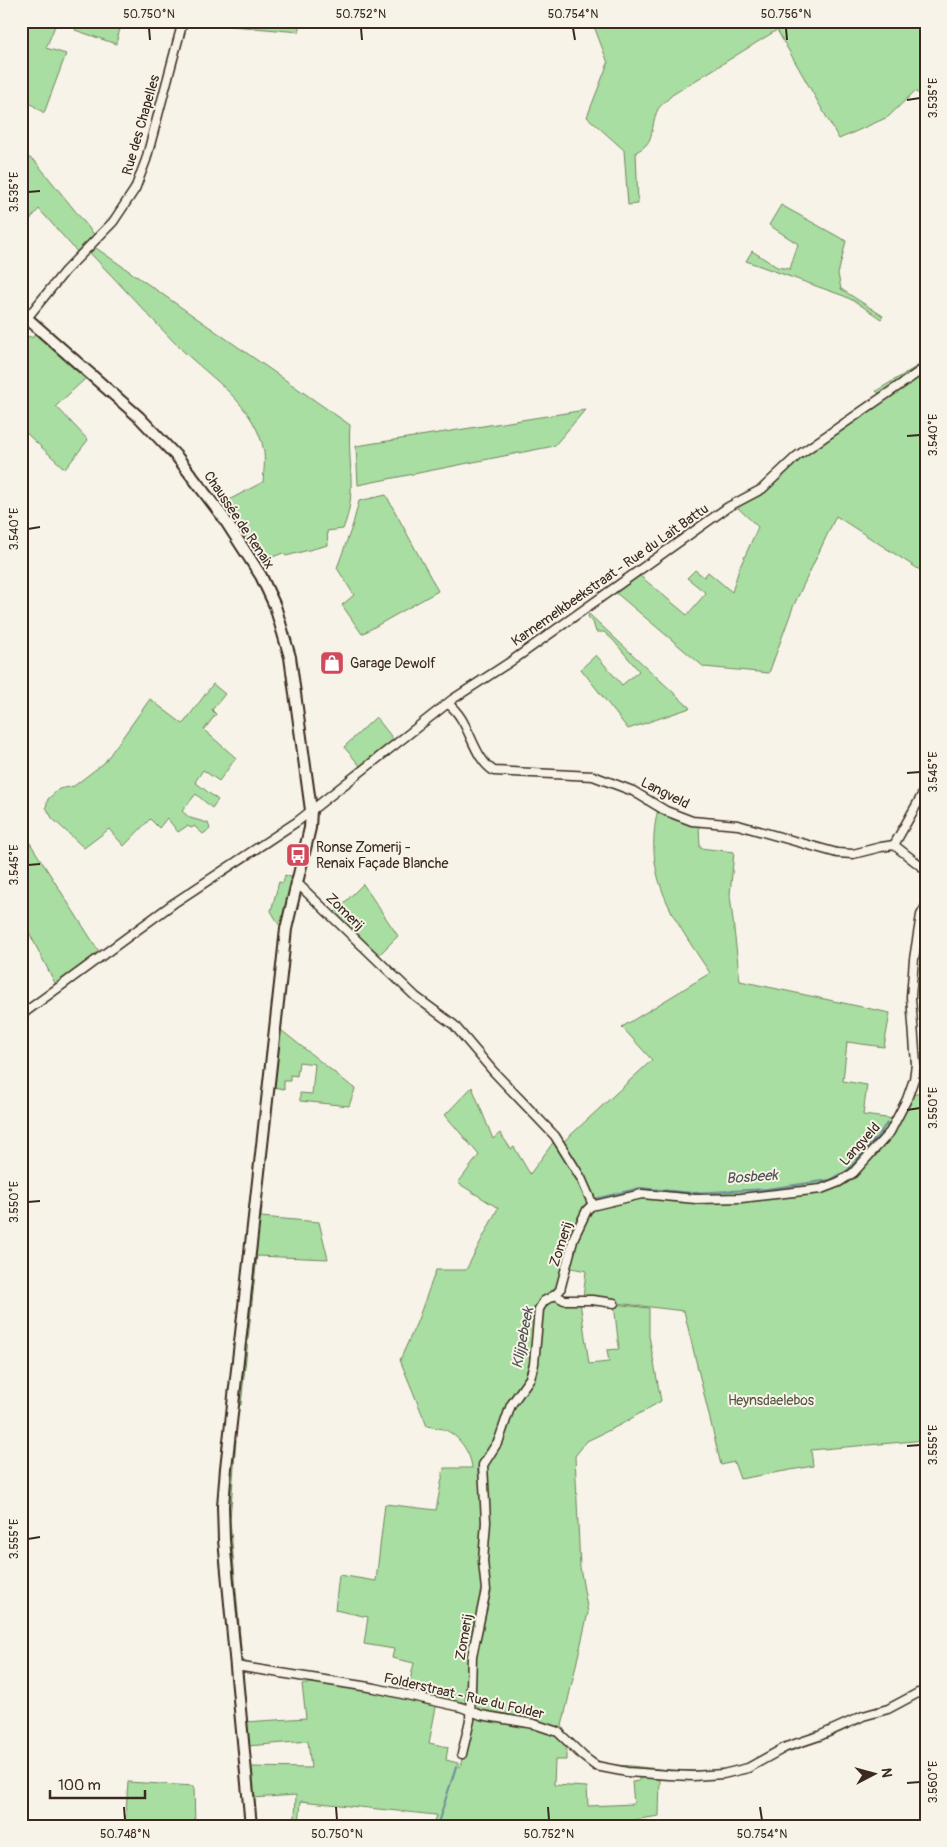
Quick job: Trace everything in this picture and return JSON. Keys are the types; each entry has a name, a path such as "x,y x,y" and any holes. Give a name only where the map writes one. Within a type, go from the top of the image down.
{"street":[{"name":"Rue des Chapelles","path":"24,315 114,222 135,189 146,160 183,21"},
{"name":"Chaussée de Renaix","path":"24,315 123,402 166,445 212,502 261,576 277,611 288,650 311,810 308,835 286,929 226,1468 224,1506 224,1540 251,1826"},
{"name":"Karnemelkbeekstraat - Rue du Lait Battu","path":"21,1015 174,903 298,820 439,709 513,660 728,507 762,489 805,450 926,366"},
{"name":"Langveld","path":"448,704 462,721 486,765 494,771 593,776 633,791 666,811 692,821 738,825 837,853 854,854 881,847 894,846"},
{"path":"926,788 894,846 926,870"},
{"name":"Zomerij","path":"296,882 416,997 454,1026 493,1071 558,1140 582,1178 593,1205 576,1230 560,1290 544,1301 539,1309 534,1364 530,1378 511,1405 499,1440 483,1465 486,1522 483,1561 486,1590 472,1656 471,1710 462,1754"},
{"name":"Langveld","path":"593,1205 642,1194 696,1199 741,1198 821,1189 853,1173 890,1132 904,1106 914,1079 916,1064 912,988 914,959 921,915 926,906"},
{"path":"555,1295 564,1300 592,1300 614,1303"},
{"name":"Folderstraat - Rue du Folder","path":"236,1666 417,1696 471,1710 481,1715 534,1724 562,1735 590,1763 599,1767 639,1773 693,1776 723,1774 748,1768 786,1746 819,1736 863,1716 888,1709 918,1693 926,1692"}],"green space":[{"path":"21,21 57,21 46,48 66,54 44,113 21,97"},
{"path":"78,21 122,21 116,44 75,30"},
{"path":"299,21 299,32 188,22"},
{"path":"592,21 926,21 926,100 915,91 888,117 839,139 777,30 672,95 659,107 650,139 643,148 636,152 638,204 628,205 624,150 587,117 608,63"},
{"path":"28,157 35,161 97,238 79,254 39,209 21,230 21,165 24,166"},
{"path":"781,205 846,241 838,274 841,289 883,316 881,319 844,296 746,261 752,251 777,267 790,269 798,244 769,225"},
{"path":"96,248 350,425 350,502 343,529 327,531 328,545 286,556 283,553 262,561 221,504 263,482 264,453 256,427 237,400 175,343 90,253"},
{"path":"35,334 86,378 56,406 88,440 65,469 24,431 21,433 21,345 29,336 32,338"},
{"path":"926,361 926,574 836,516 793,607 769,673 704,667 615,592 639,575 687,615 706,593 687,578 695,570 704,577 708,572 732,592 739,569 758,527 737,507 772,486 811,448 885,397 876,391"},
{"path":"585,410 554,446 358,485 356,446"},
{"path":"386,495 438,591 362,634 342,605 354,595 337,568 359,501"},
{"path":"589,614 690,708 628,729 581,669 596,655 622,685 639,671 613,640 604,632 596,632 593,622 588,617"},
{"path":"213,684 225,694 212,710 216,714 204,730 236,758 219,781 203,770 195,782 218,800 212,808 196,794 182,811 190,818 208,823 210,829 203,834 194,826 192,828 187,826 178,832 167,818 159,828 150,819 124,846 109,829 84,848 52,818 46,807 48,799 59,789 74,786 104,763 150,699 183,724"},
{"path":"376,717 394,740 361,767 344,747"},
{"path":"658,809 699,824 700,848 734,852 730,895 740,981 890,1013 884,1047 847,1042 843,1081 867,1085 863,1115 894,1119 884,1135 849,1173 821,1189 802,1187 742,1194 699,1196 642,1192 594,1201 562,1143 652,1060 622,1027 710,973 684,934 664,896 654,856 654,833"},
{"path":"21,829 100,953 56,985 21,917"},
{"path":"285,875 294,878 281,928 271,911 279,882 283,883"},
{"path":"363,884 398,936 377,957 332,915"},
{"path":"280,1023 282,1023 281,1030 355,1089 349,1106 300,1101 300,1093 312,1094 315,1064 299,1062 297,1076 290,1075 290,1081 284,1081 284,1089 273,1087"},
{"path":"472,1087 493,1139 500,1133 511,1149 514,1147 530,1174 555,1140 577,1174 588,1201 558,1290 545,1298 533,1364 502,1430 484,1459 485,1587 467,1705 407,1693 414,1663 392,1658 394,1649 364,1644 368,1617 335,1610 339,1575 376,1581 385,1504 436,1510 444,1468 472,1468 466,1450 454,1435 443,1429 427,1426 400,1360 417,1322 436,1270 466,1270 498,1208 458,1183 479,1155 445,1115"},
{"name":"Heynsdaelebos","path":"926,1091 926,1440 811,1450 813,1466 740,1479 734,1462 721,1465 684,1311 583,1299 586,1271 567,1267 571,1251 586,1219 593,1210 600,1206 640,1196 686,1200 836,1186 880,1147 910,1096"},
{"path":"260,1206 262,1207 261,1217 319,1222 328,1259 257,1256 241,1405 238,1405"},
{"path":"553,1298 580,1302 589,1364 609,1362 607,1350 619,1349 614,1304 649,1308 649,1336 661,1401 620,1425 587,1441 575,1456 580,1567 588,1613 562,1726 575,1743 563,1732 476,1712 473,1707 473,1666 486,1602 483,1472 511,1410 526,1387 543,1306"},
{"path":"234,1439 236,1440 230,1520 242,1660 248,1663 327,1678 249,1664 240,1661 228,1535 229,1490"},
{"path":"308,1677 437,1702 429,1743 448,1747 446,1760 458,1763 460,1767 473,1715 551,1731 569,1744 566,1746 566,1760 555,1760 554,1785 587,1787 588,1806 634,1804 632,1782 639,1781 639,1776 708,1777 766,1759 859,1719 861,1723 823,1740 779,1755 750,1772 712,1778 660,1778 659,1816 595,1826 433,1826 436,1815 301,1801 299,1826 255,1826 255,1821 295,1817 296,1795 253,1798 250,1767 311,1768 308,1741 248,1746 245,1722 306,1718 302,1684 308,1684"},
{"path":"581,1750 595,1759 608,1764 690,1771 733,1769 749,1766 721,1773 636,1771 596,1764"},
{"path":"128,1782 194,1786 195,1826 125,1826"}],"waterway":[{"name":"Bosbeek","path":"595,1199 640,1188 693,1193 767,1189 830,1180 848,1170 887,1123"},
{"name":"Klijpebeek","path":"565,1259 569,1241"},
{"name":"Klijpebeek","path":"479,1464 490,1447"},
{"name":"Klijpebeek","path":"478,1469 480,1484"},
{"name":"Klijpebeek","path":"437,1826 456,1767"}],"place":[{"name":"Garage Dewolf","path":"332,663"},
{"name":"Ronse Zomerij - Renaix Façade Blanche","path":"298,855"}]}
